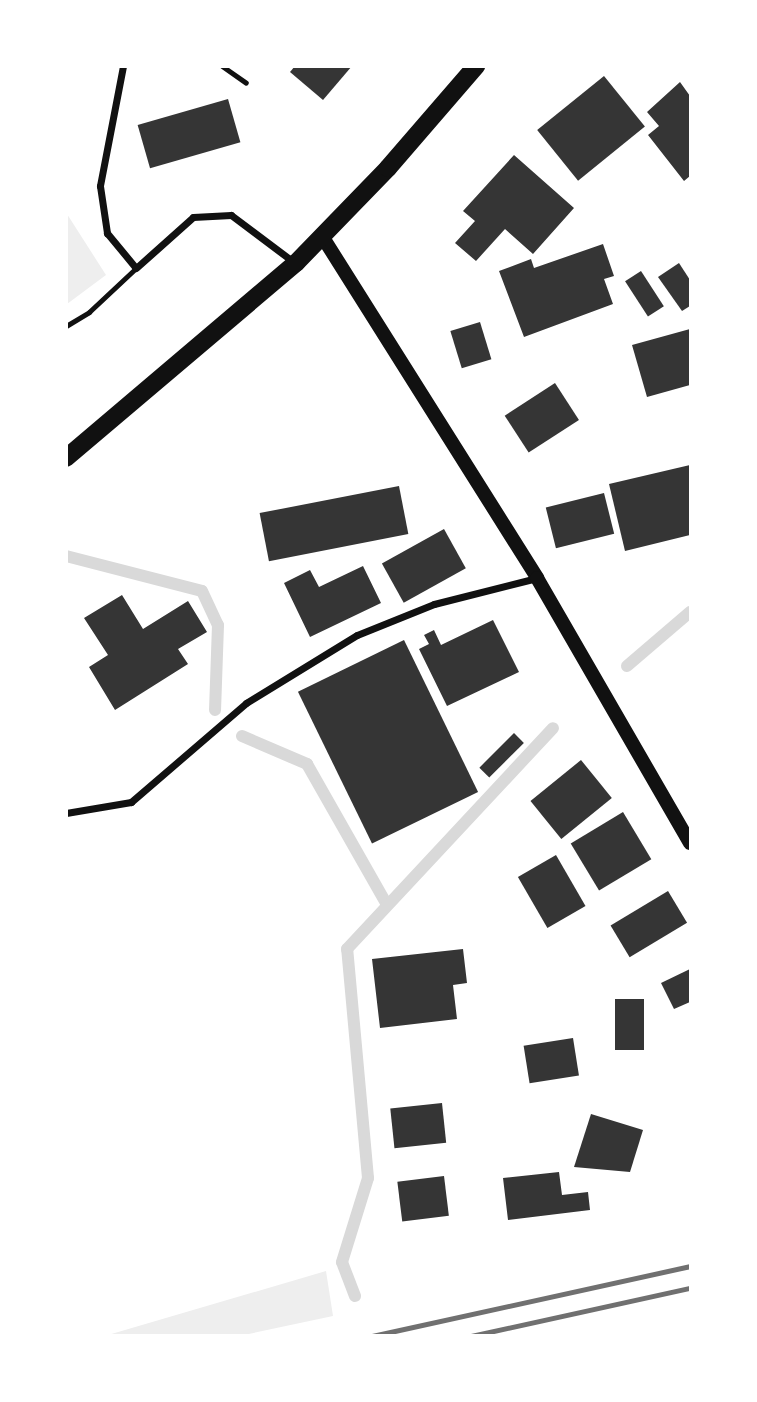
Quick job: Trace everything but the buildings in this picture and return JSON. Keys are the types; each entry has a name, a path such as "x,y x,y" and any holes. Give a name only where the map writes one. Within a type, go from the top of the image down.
{"main road":[{"path":"66,458 296,263 476,66"},
{"path":"322,236 537,578 691,843"}],"street":[{"path":"123,66 100,186 107,233 136,268 194,217 231,215 296,263"},
{"path":"66,813 131,802 228,717 357,635 434,604 537,578"}],"lane":[{"path":"222,66 246,83"},
{"path":"66,326 89,312 136,268"}],"shaded area":[{"path":"67,214 106,275 66,304"},
{"path":"326,1271 333,1316 244,1335 108,1335"}],"waterway":[{"path":"66,556 202,591 218,625 215,710"},
{"path":"627,666 690,612"},
{"path":"355,1296 342,1262 368,1178 347,949 553,728"},
{"path":"242,736 307,764 386,903"}],"railway":[{"path":"372,1336 690,1266"},
{"path":"471,1336 690,1288"}]}
